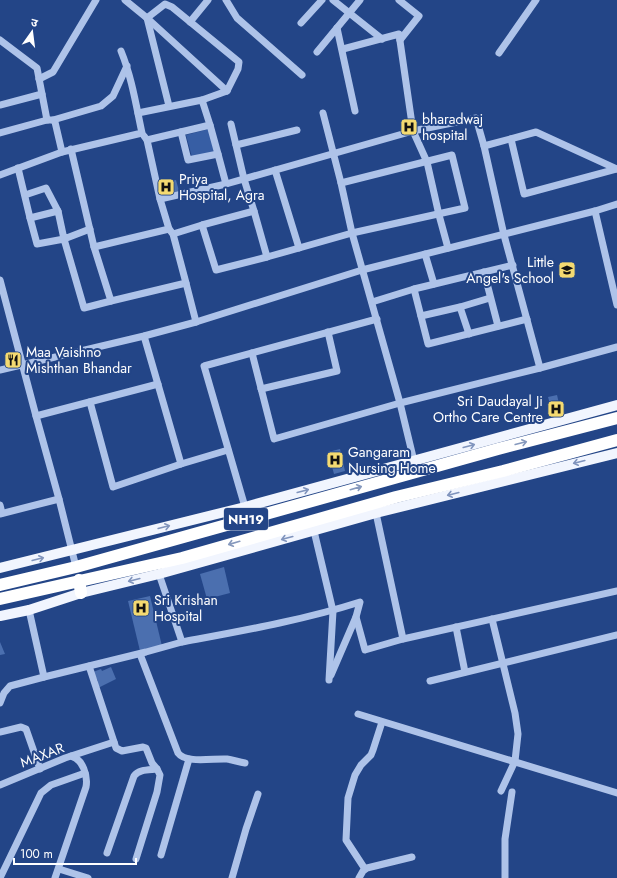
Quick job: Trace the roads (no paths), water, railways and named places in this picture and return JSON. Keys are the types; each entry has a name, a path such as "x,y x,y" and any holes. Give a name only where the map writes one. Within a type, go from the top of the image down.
{"highway":[{"name":"NH19","path":"0,585 76,567 415,467 617,418"},
{"name":"NH19","path":"0,599 182,558 388,499 503,471 617,440"},
{"path":"79,580 81,593"}],"main road":[{"path":"0,568 245,507 415,467 617,405"},
{"path":"0,616 28,610 81,593 158,574 376,513 617,453"}],"street":[{"path":"39,79 53,72 96,0"},
{"path":"125,0 147,18 227,91"},
{"path":"190,22 208,0"},
{"path":"226,0 237,18 302,74"},
{"path":"301,23 322,0"},
{"path":"333,0 382,38"},
{"path":"317,52 360,0"},
{"path":"399,0 419,16 400,40"},
{"path":"499,52 536,0"},
{"path":"138,113 202,100 227,91 238,69 239,62 172,7 165,4 147,18"},
{"path":"147,18 169,106"},
{"path":"338,28 355,111"},
{"path":"342,49 399,34 414,131 427,162 448,248"},
{"path":"0,40 37,68 42,94 50,120 55,122 62,152"},
{"path":"121,52 127,66 142,133 147,140 160,199 186,282 196,322"},
{"path":"0,133 101,106 113,96 127,66"},
{"path":"0,105 42,94"},
{"path":"202,100 226,184"},
{"path":"323,113 352,233 400,403 415,467"},
{"path":"160,199 226,184 414,131 476,118 484,146 504,235 540,368"},
{"path":"231,124 244,179 267,257"},
{"path":"147,140 210,125"},
{"path":"236,145 297,130"},
{"path":"181,132 188,160 218,154"},
{"path":"484,146 536,132 617,169"},
{"path":"0,175 71,149 142,133"},
{"path":"511,139 524,194 617,169"},
{"path":"71,149 94,247 111,301"},
{"path":"202,225 216,270 352,233 465,208 452,155 341,184"},
{"path":"18,168 37,244 64,239 90,230"},
{"path":"275,170 299,248"},
{"path":"24,195 46,188 58,211 64,239 84,308 186,282"},
{"path":"0,370 144,336 196,322 362,270 504,235 617,204"},
{"path":"30,218 58,211"},
{"path":"94,247 171,232 254,211"},
{"path":"595,211 617,305"},
{"path":"425,254 434,284"},
{"path":"372,302 414,289 512,265"},
{"path":"484,272 498,326"},
{"path":"0,280 73,550 76,567"},
{"path":"414,289 428,344 527,319"},
{"path":"421,316 490,298"},
{"path":"460,307 468,334"},
{"path":"245,507 204,366 377,319"},
{"path":"261,389 337,372 328,332"},
{"path":"144,336 182,464"},
{"path":"252,353 274,439 400,403 617,347"},
{"path":"36,416 158,384"},
{"path":"90,402 113,487 228,450"},
{"path":"0,505 1,514 59,499"},
{"path":"376,513 403,639"},
{"path":"0,703 4,693 10,686 140,654 182,642 333,611 360,602 356,617 329,680 333,611 314,531"},
{"path":"158,574 182,642"},
{"path":"356,617 365,650 403,639 617,591"},
{"path":"28,610 44,677"},
{"path":"492,619 515,713 518,734 515,761 501,791"},
{"path":"456,627 465,672"},
{"path":"430,681 617,636"},
{"path":"140,654 178,753 183,758 189,759 225,759 245,763"},
{"path":"89,666 116,748 122,751 143,747 146,748 152,763 160,775 157,792 136,859"},
{"path":"358,714 617,793"},
{"path":"365,869 346,840 348,798 355,775 361,765 371,755 382,722"},
{"path":"0,732 21,727 26,729 40,769"},
{"path":"71,756 114,742"},
{"name":"MAXAR","path":"0,785 71,756 78,759 85,773"},
{"path":"161,855 189,759"},
{"path":"107,853 136,772 157,769"},
{"path":"0,878 40,793 51,785 85,773 87,780 84,796 55,878"},
{"path":"505,878 505,835 512,792"},
{"path":"232,878 258,794"},
{"path":"359,878 365,869 412,857"},
{"path":"58,868 88,878"}],"place":[{"name":"bharadwaj hospital","path":"409,127"},
{"name":"Priya Hospital, Agra","path":"166,187"},
{"name":"Little Angel's School","path":"567,270"},
{"name":"Maa Vaishno Mishthan Bhandar","path":"13,360"},
{"name":"Sri Daudayal Ji Ortho Care Centre","path":"556,409"},
{"name":"Gangaram Nursing Home","path":"335,460"},
{"name":"Sri Krishan Hospital","path":"141,608"}]}
